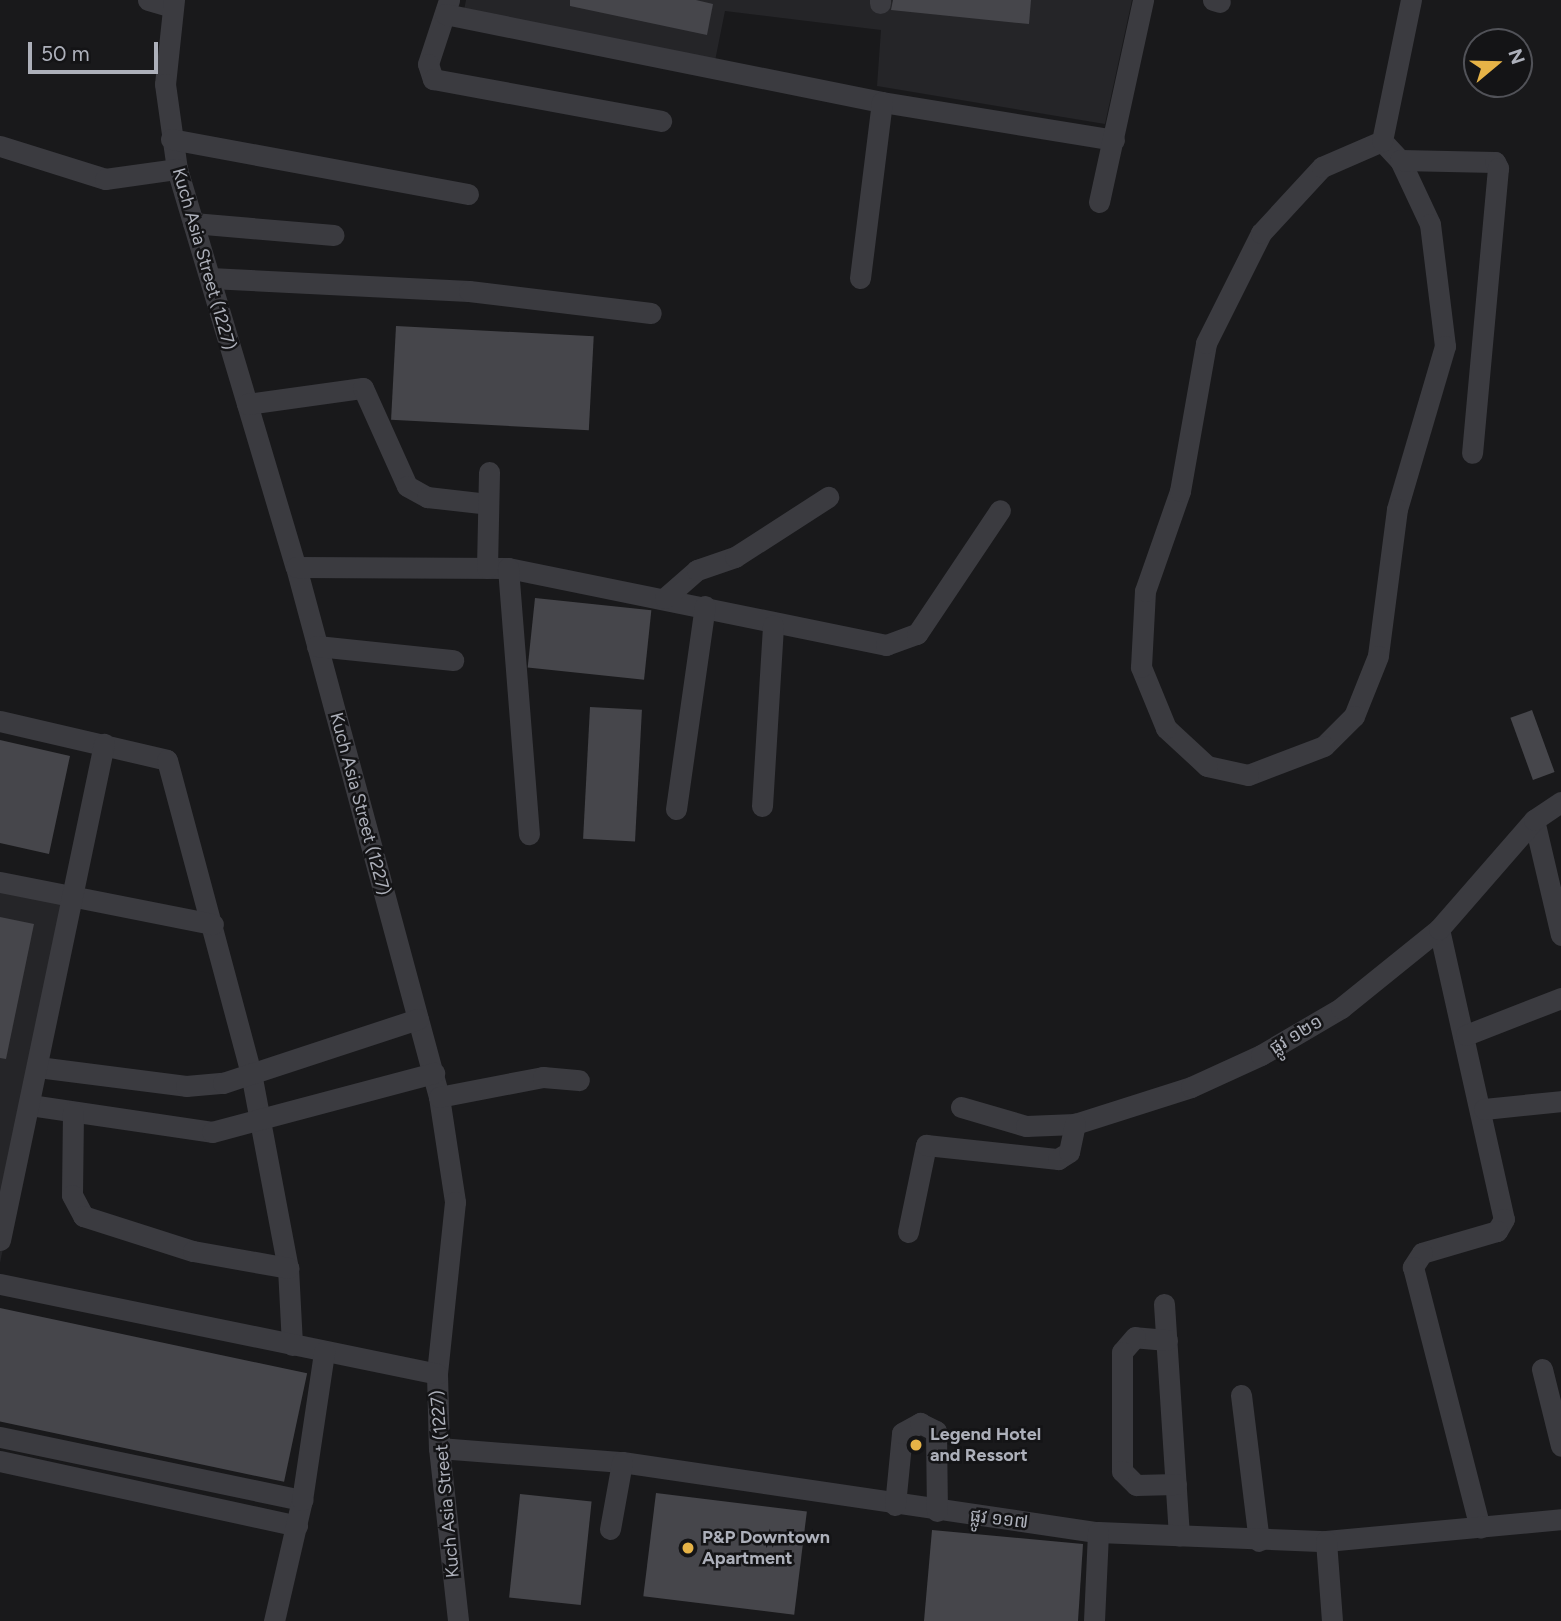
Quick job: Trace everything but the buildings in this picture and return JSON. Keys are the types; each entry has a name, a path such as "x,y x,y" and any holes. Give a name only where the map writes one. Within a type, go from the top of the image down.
{"street":[{"path":"148,0 173,4"},
{"path":"1099,202 1143,0"},
{"path":"1382,141 1411,0"},
{"name":"Kuch Asia Street (1227)","path":"173,4 165,84 177,169 296,567 439,1097 455,1202 437,1374 439,1448 458,1621"},
{"path":"661,121 433,79 428,64 447,7 882,102 1114,140"},
{"path":"860,278 882,102"},
{"path":"172,139 468,194"},
{"path":"1382,141 1400,160 1430,224 1445,346 1397,509 1378,656 1354,716 1324,746 1248,775 1207,766 1166,728 1141,667 1144,591 1180,491 1206,343 1261,233 1322,167 1382,141"},
{"path":"0,146 105,179 177,169"},
{"path":"1400,160 1495,162 1498,168 1472,453"},
{"path":"193,223 333,235"},
{"path":"210,278 469,291 651,313"},
{"path":"247,404 363,388 407,486 426,497 488,504"},
{"path":"489,472 488,504 529,834"},
{"path":"665,598 697,570 735,557 828,497"},
{"path":"296,567 497,568 665,598 773,625 886,645 906,641 925,624 1000,510"},
{"path":"676,809 705,606"},
{"path":"762,806 773,625"},
{"path":"317,646 453,660"},
{"path":"0,721 167,760 251,1073 288,1268 292,1345"},
{"path":"0,1240 104,744"},
{"name":"ផ្លូវ ១២១","path":"961,1107 1026,1126 1075,1124 1191,1087 1261,1055 1341,1008 1439,929 1534,820 1561,803"},
{"path":"1534,820 1561,935"},
{"path":"0,882 213,924"},
{"path":"1439,929 1483,1110 1503,1226 1422,1253 1413,1267 1480,1528"},
{"path":"1466,1035 1561,998"},
{"path":"38,1067 186,1086 251,1073 418,1019"},
{"path":"30,1105 172,1130 212,1132 261,1123 434,1073"},
{"path":"439,1097 543,1077 579,1080"},
{"path":"1483,1110 1561,1101"},
{"path":"73,1112 72,1195 83,1216 193,1251 288,1268"},
{"path":"908,1232 926,1145 1058,1159 1069,1152 1075,1124"},
{"path":"0,1284 437,1374"},
{"path":"1164,1304 1179,1536"},
{"path":"1167,1340 1135,1337 1122,1352 1122,1471 1136,1485 1176,1484"},
{"path":"274,1621 303,1500 324,1352"},
{"path":"1542,1368 1561,1446"},
{"path":"1241,1395 1259,1541"},
{"path":"895,1505 902,1433 920,1423 936,1431 937,1511"},
{"path":"0,1437 303,1500"},
{"name":"ផ្លូវ ១១៧","path":"439,1448 622,1462 895,1505 1098,1532 1259,1541 1326,1541 1561,1519"},
{"path":"0,1461 297,1526"},
{"path":"610,1529 622,1462"},
{"path":"1094,1621 1098,1532"},
{"path":"1326,1541 1332,1621"}],"shaded area":[{"path":"466,0 1132,0 1105,124 877,86 881,30 725,11 715,61 464,10"},
{"path":"0,880 77,897 0,1263"}],"place":[{"name":"Legend Hotel and Ressort","path":"916,1445"},
{"name":"P&P Downtown Apartment","path":"688,1548"}]}
